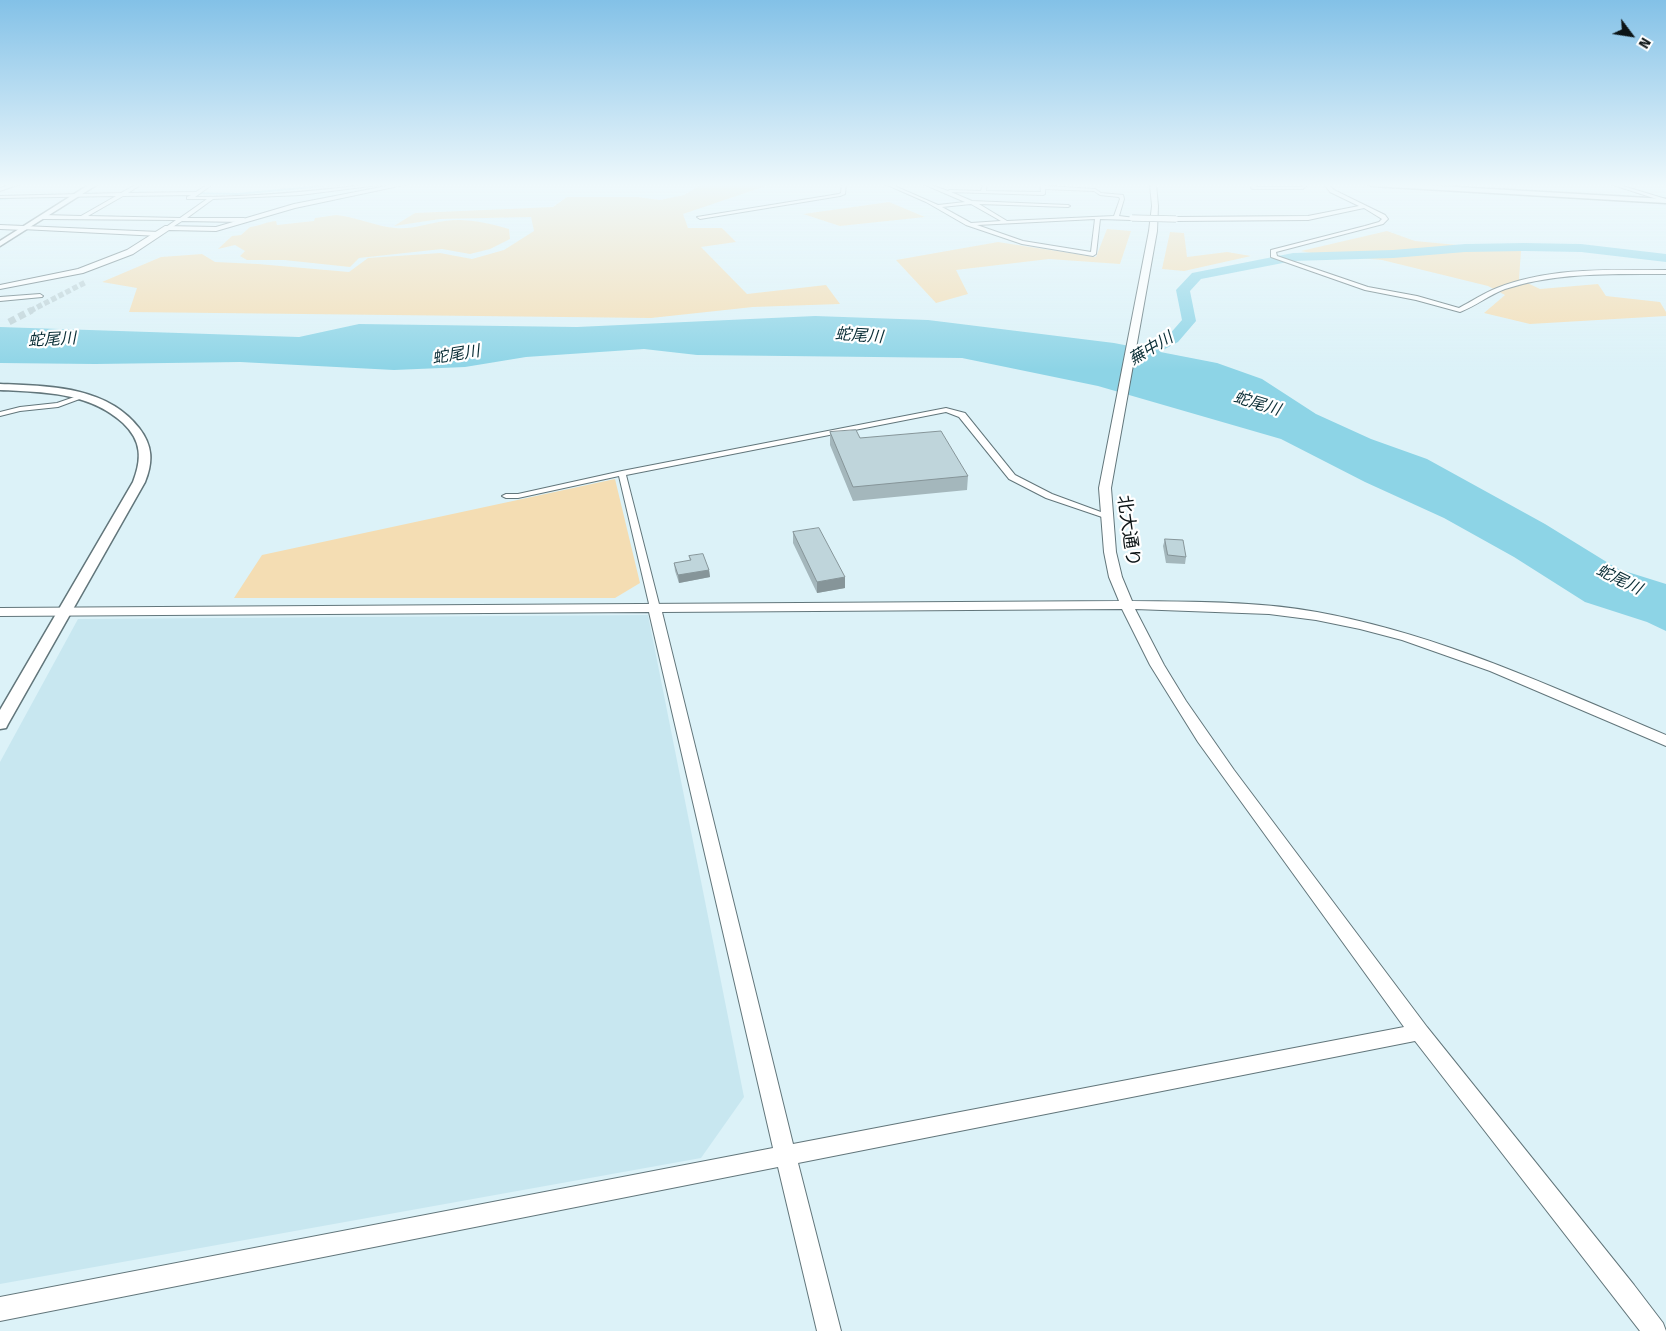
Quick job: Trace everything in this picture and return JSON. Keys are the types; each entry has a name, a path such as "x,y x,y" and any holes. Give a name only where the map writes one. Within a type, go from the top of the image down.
{"main road":[{"path":"0,387 61,391 108,405 139,434 147,455 146,464 139,482 0,724"}],"street":[{"path":"0,286 80,271 130,252 139,246"},
{"path":"1046,246 1093,254 1094,246"},
{"name":"北大通り","path":"1150,246 1105,488 1105,515 1111,562 1127,605 1147,647 1167,682 1259,816 1419,1032 1655,1331"},
{"path":"1292,246 1272,251 1274,257 1372,290 1417,298 1460,310 1495,291 1535,280 1622,272 1666,272"},
{"path":"0,299 40,296"},
{"path":"0,414 20,409 58,405 83,396"},
{"path":"506,496 518,496 622,473 946,410 956,412 962,416 1012,477 1049,496 1105,515"},
{"path":"622,473 829,1331"},
{"path":"0,612 1127,605 1281,611 1371,628 1437,647 1525,681 1666,741"},
{"path":"0,1309 785,1154 1419,1032"}],"shaded area":[{"path":"237,246 496,246 470,254 442,249 359,258 350,267 284,260 247,260 240,256 245,251"},
{"path":"510,246 707,246 701,247 747,294 826,285 840,304 753,307 651,318 129,312 137,288 102,282 161,257 202,254 215,262 349,272 368,258 440,253 472,259 504,250"},
{"path":"975,246 1025,246 1096,257 1100,246 1126,246 1120,264 1049,259 956,270 968,294 936,303 896,260"},
{"path":"1167,246 1186,246 1187,257 1227,252 1251,256 1184,271 1162,269"},
{"path":"1322,246 1469,246 1521,251 1519,279 1540,289 1598,284 1606,296 1660,302 1666,312 1666,316 1530,324 1484,313 1505,295 1488,286 1382,260 1301,251"},
{"path":"615,479 640,583 615,598 234,598 262,555"},
{"path":"648,615 744,1097 701,1158 0,1284 0,762 78,619"}],"water":[{"name":"蛇尾川","path":"815,316 928,320 1114,343 1217,363 1262,379 1316,414 1371,439 1427,459 1545,524 1618,569 1666,584 1666,631 1647,622 1585,602 1514,557 1444,518 1365,482 1281,439 1098,386 962,358 697,355 644,349 526,357 465,367 394,370 240,362 0,363 0,327 299,337 359,324 577,327"}],"building":[{"path":"856,430 860,438 941,431 968,476 853,487 830,432"},
{"path":"819,528 845,577 817,582 793,532"},
{"path":"1165,539 1183,540 1186,557 1168,555"},
{"path":"703,554 709,570 678,575 674,563 691,560 689,556"}],"waterway":[{"name":"蕪中川","path":"1124,365 1173,339 1189,321 1183,290 1197,276 1293,257 1393,254 1465,248 1524,247 1581,248 1666,258"}],"tunnel":[{"path":"30,311 86,282"},
{"path":"9,322 32,310"}]}
